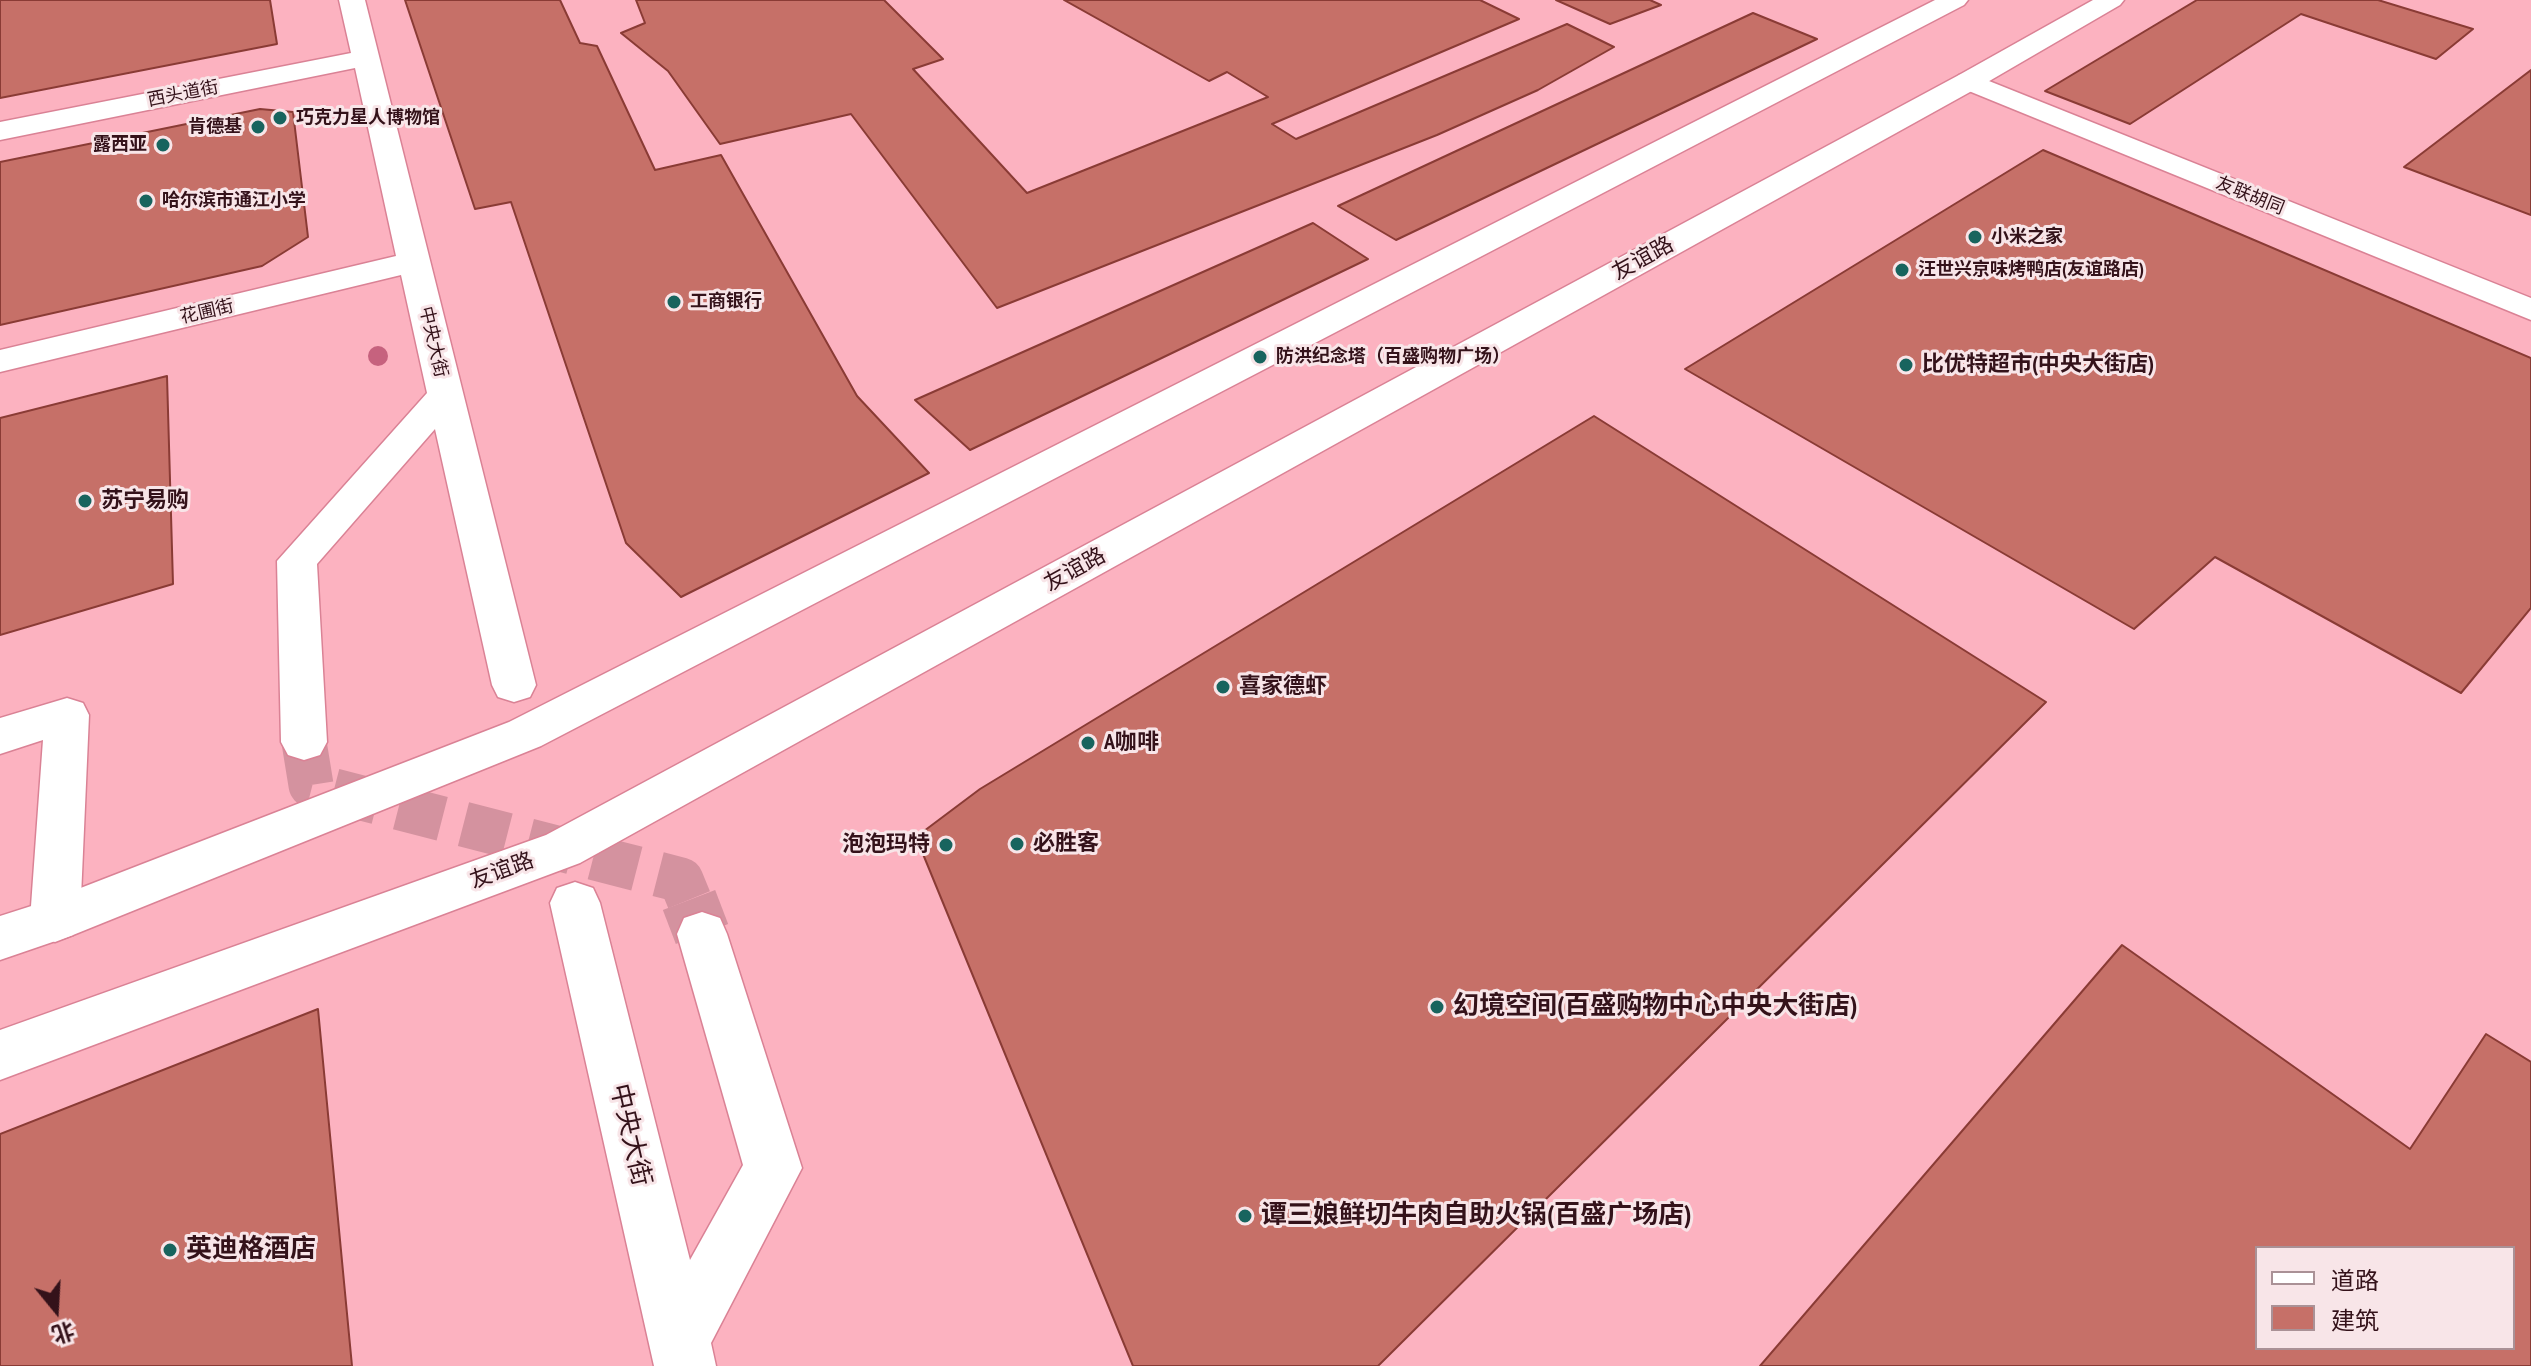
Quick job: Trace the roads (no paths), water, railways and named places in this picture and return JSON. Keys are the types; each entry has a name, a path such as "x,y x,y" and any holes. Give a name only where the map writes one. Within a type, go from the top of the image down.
{"main road":[{"name":"中央大街","path":"352,0 514,685"},
{"path":"0,938 55,920 525,734 1955,0"},
{"name":"友谊路","path":"0,1055 563,849 1969,81 2111,0"},
{"name":"西头道街","path":"0,131 366,58"},
{"name":"友联胡同","path":"1969,81 2531,310"},
{"name":"花圃街","path":"0,361 414,262"},
{"path":"304,742 297,561 445,395"},
{"path":"0,736 67,715 55,920"},
{"name":"中央大街","path":"575,903 682,1353"},
{"path":"682,1353 773,1168 702,934"}],"tunnel":[{"path":"304,742 311,785 681,880 690,902"},
{"path":"689,900 702,934"}],"place":[{"name":"巧克力星人博物馆","path":"280,118"},
{"name":"肯德基","path":"258,127"},
{"name":"露西亚","path":"163,145"},
{"name":"哈尔滨市通江小学","path":"146,201"},
{"name":"小米之家","path":"1975,237"},
{"name":"汪世兴京味烤鸭店(友谊路店)","path":"1902,270"},
{"name":"工商银行","path":"674,302"},
{"name":"防洪纪念塔（百盛购物广场）","path":"1260,357"},
{"name":"比优特超市(中央大街店)","path":"1906,365"},
{"name":"苏宁易购","path":"85,501"},
{"name":"喜家德虾","path":"1223,687"},
{"name":"A咖啡","path":"1088,743"},
{"name":"必胜客","path":"1017,844"},
{"name":"泡泡玛特","path":"946,845"},
{"name":"幻境空间(百盛购物中心中央大街店)","path":"1437,1007"},
{"name":"谭三娘鲜切牛肉自助火锅(百盛广场店)","path":"1245,1216"},
{"name":"英迪格酒店","path":"170,1250"}]}
